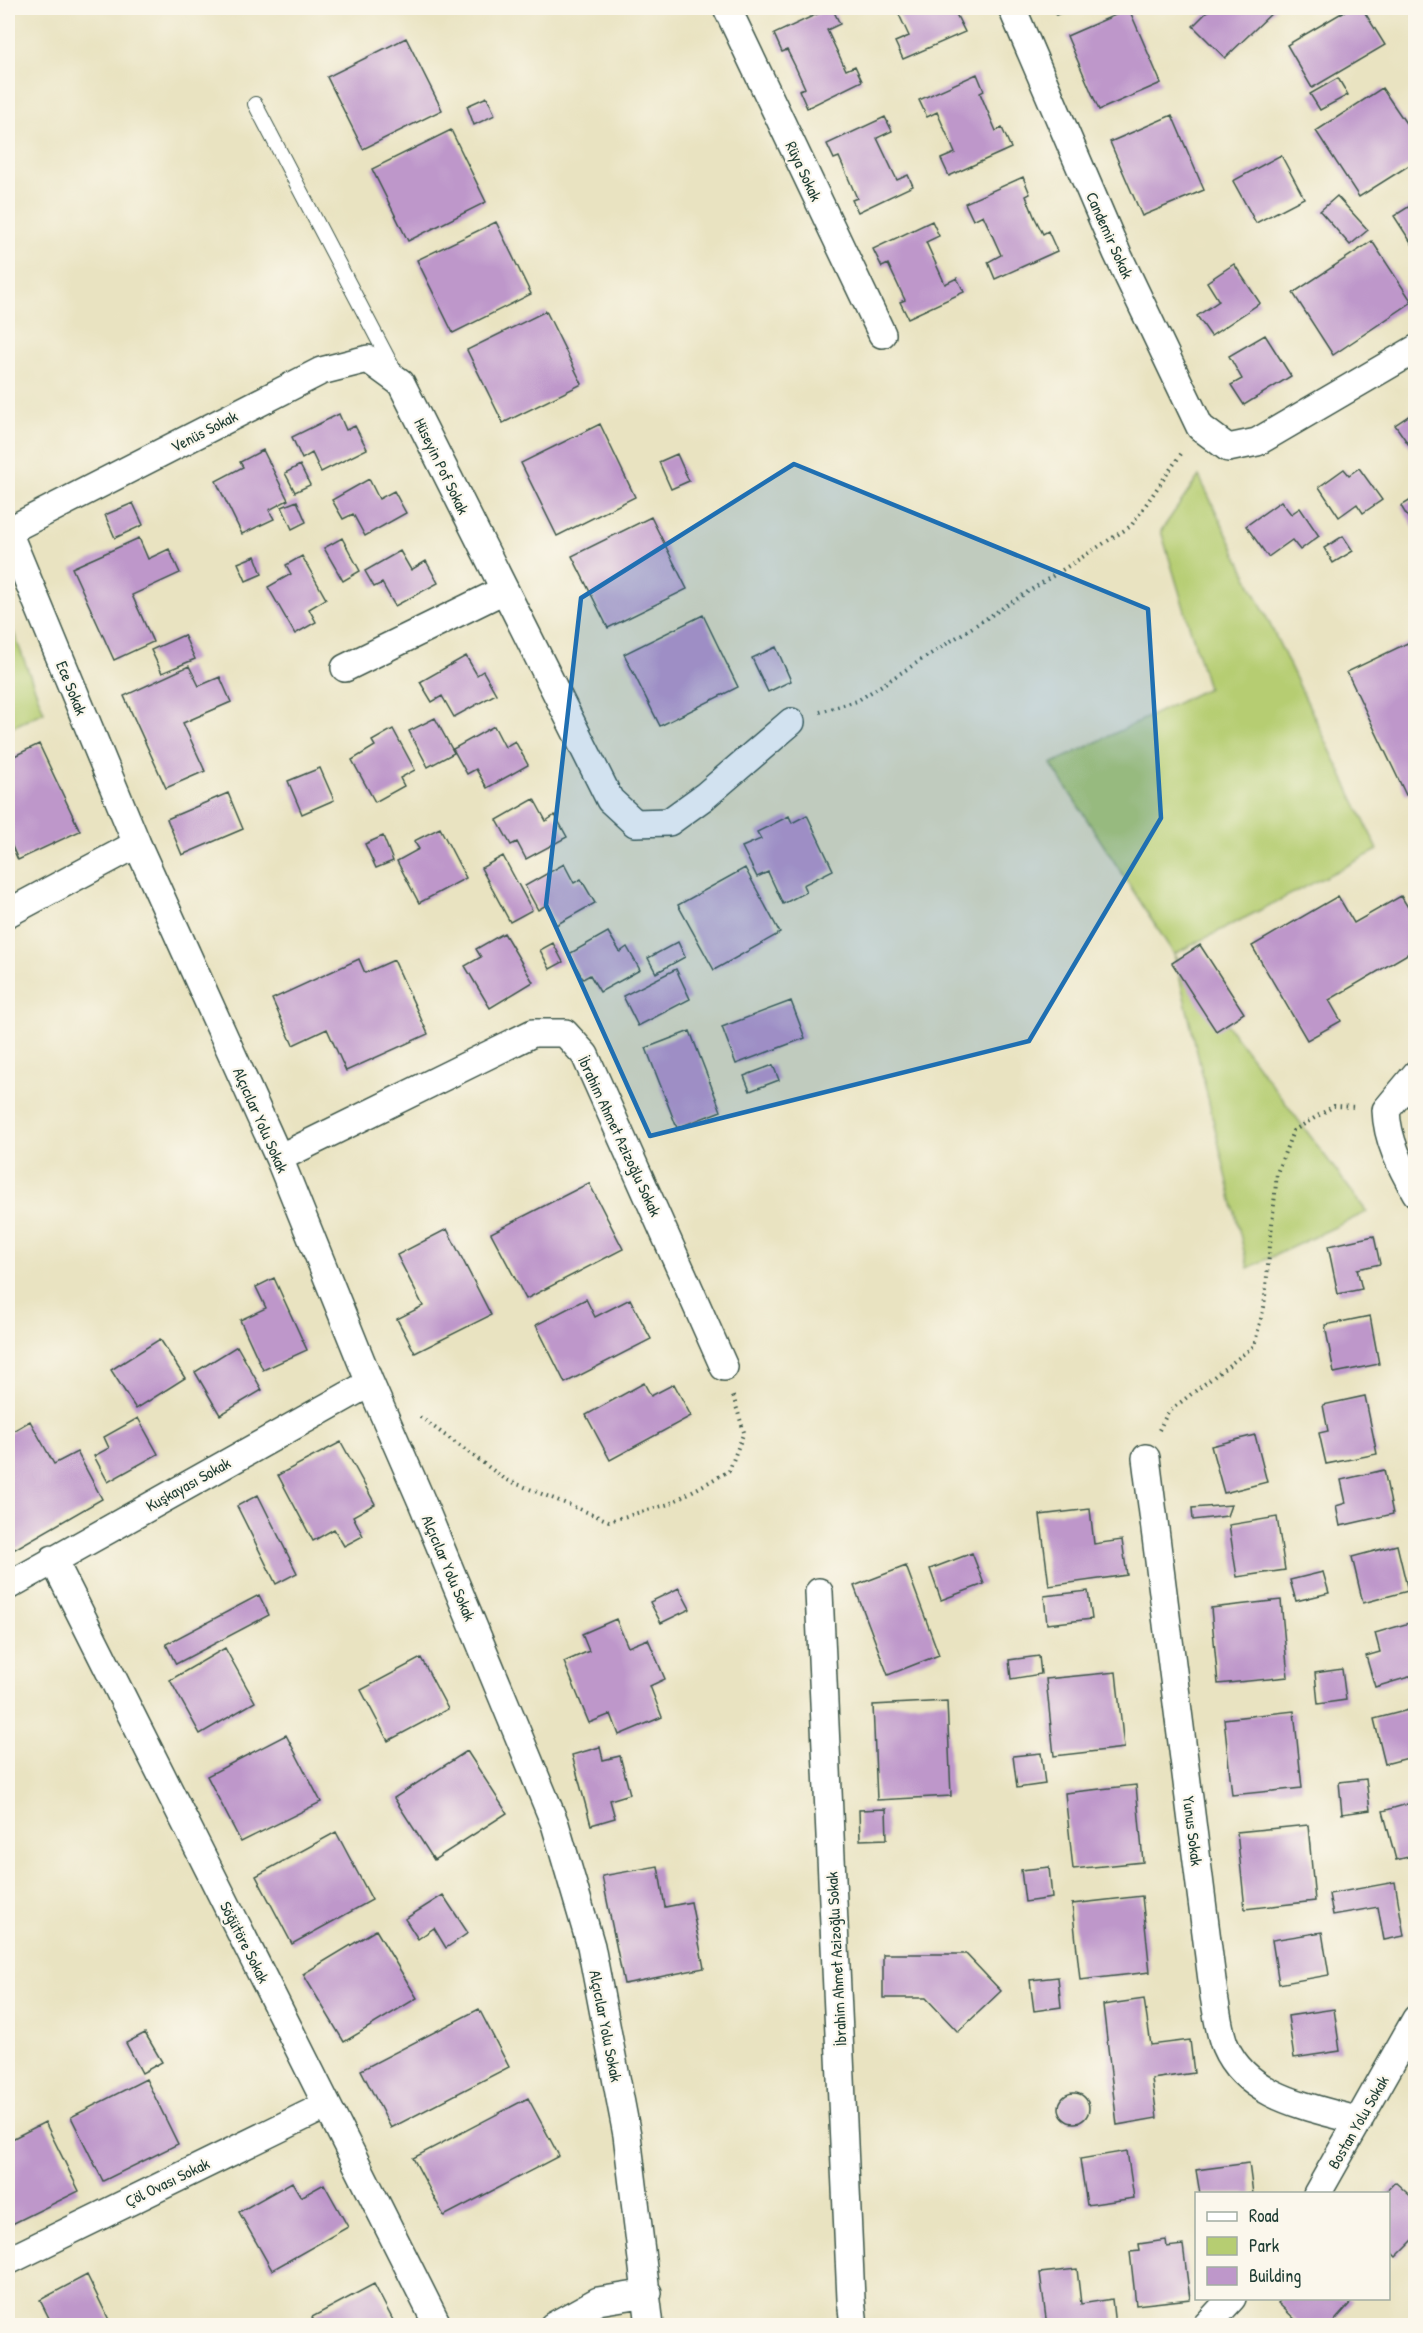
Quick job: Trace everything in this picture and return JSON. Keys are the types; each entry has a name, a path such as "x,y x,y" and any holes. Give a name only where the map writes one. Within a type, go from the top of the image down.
{"street":[{"name":"Rüya Sokak","path":"727,8 882,334"},
{"name":"Candemir Sokak","path":"1012,8 1117,253 1200,427 1228,448 1257,442 1416,349"},
{"name":"Venüs Sokak","path":"8,531 321,371 368,359 401,383"},
{"name":"Hüseyin Pof Sokak","path":"401,383 610,800 635,823 669,822 705,796 791,722"},
{"name":"Ece Sokak","path":"8,531 137,844"},
{"path":"345,668 504,590"},
{"path":"8,913 137,844"},
{"name":"Alçıcılar Yolu Sokak","path":"137,844 279,1158 370,1383 555,1824 593,1958 627,2135 648,2293 650,2325"},
{"name":"İbrahim Ahmet Azizoğlu Sokak","path":"279,1158 533,1033 565,1034 585,1055 724,1367"},
{"path":"1416,1074 1386,1110 1387,1127 1402,1169 1416,1193"},
{"name":"Kuşkayası Sokak","path":"8,1586 370,1383"},
{"name":"Yunus Sokak","path":"1146,1458 1214,1996 1225,2046 1246,2077 1279,2098 1359,2121"},
{"name":"Söğütöre Sokak","path":"53,1559 438,2325"},
{"name":"İbrahim Ahmet Azizoğlu Sokak","path":"819,1592 850,2287 854,2325"},
{"name":"Bostan Yolu Sokak","path":"1318,2192 1416,2019"},
{"name":"Çöl Ovası Sokak","path":"8,2261 327,2105"},
{"path":"552,2325 598,2301 648,2293"},
{"path":"1206,2325 1230,2300"}],"lane":[{"name":"Hüseyin Pof Sokak","path":"255,104 401,383"}],"path":[{"path":"791,722 856,700 1131,526 1200,427"},
{"path":"1146,1458 1168,1412 1254,1346 1264,1307 1277,1173 1293,1131 1334,1106 1386,1110"},
{"path":"418,1416 505,1479 609,1521 669,1504 729,1471 744,1432 724,1367"}],"highlighted area":[{"path":"794,464 1148,609 1161,818 1029,1041 650,1136 546,905 581,598"}],"green space":[{"path":"1199,476 1378,850 1174,954 1051,764 1208,688 1161,531"},
{"path":"8,618 44,712 8,729"},
{"path":"1174,954 1367,1212 1248,1268"}],"building":[{"path":"830,8 840,24 827,30 846,70 855,66 862,81 807,108 799,90 805,88 787,50 782,52 774,34"},
{"path":"896,8 947,8 950,14 955,12 965,32 903,59 895,42 909,36"},
{"path":"1053,8 1073,8 1056,15"},
{"path":"1211,8 1277,8 1225,58 1193,26"},
{"path":"1350,8 1362,8 1385,45 1312,88 1287,45"},
{"path":"1129,9 1161,83 1099,110 1067,36"},
{"path":"406,38 442,110 363,149 327,77"},
{"path":"977,74 984,91 980,93 996,131 1002,128 1011,148 949,176 941,159 955,153 937,112 927,117 919,100"},
{"path":"1338,78 1348,95 1320,110 1310,94"},
{"path":"1382,88 1416,138 1416,161 1359,197 1316,131"},
{"path":"487,97 495,115 474,125 467,106"},
{"path":"1172,115 1204,190 1142,216 1110,142"},
{"path":"885,117 892,131 877,138 897,180 908,175 913,186 858,212 852,200 857,198 839,157 834,159 827,144"},
{"path":"451,130 486,202 408,241 372,169"},
{"path":"1281,155 1304,198 1256,223 1233,181"},
{"path":"1023,177 1030,194 1026,196 1034,216 1043,234 1048,231 1057,251 995,279 988,262 1001,255 983,215 973,220 965,203"},
{"path":"1337,196 1368,230 1350,245 1320,211"},
{"path":"1416,202 1416,250 1394,216"},
{"path":"932,221 939,236 926,242 945,284 957,278 964,292 908,318 900,302 905,300 888,264 882,267 873,249"},
{"path":"496,222 531,294 453,333 417,260"},
{"path":"1372,241 1412,302 1333,355 1293,293"},
{"path":"1234,264 1260,303 1211,336 1197,316 1219,301 1207,282"},
{"path":"546,311 582,384 503,423 467,350"},
{"path":"1265,335 1291,376 1244,405 1231,385 1242,379 1229,356"},
{"path":"1416,411 1416,455 1395,425"},
{"path":"339,414 346,430 355,426 367,449 321,472 312,453 302,459 292,437"},
{"path":"600,424 635,497 557,536 521,463"},
{"path":"263,450 288,500 269,510 274,519 242,534 216,481 243,467 240,462"},
{"path":"677,454 689,481 671,489 659,462"},
{"path":"300,465 310,485 295,492 285,473"},
{"path":"1359,468 1382,500 1363,513 1357,504 1339,517 1319,487 1344,469 1349,475"},
{"path":"369,479 379,499 394,491 406,513 365,536 353,514 343,519 332,500"},
{"path":"1416,497 1416,531 1401,506"},
{"path":"297,501 306,522 292,529 282,507"},
{"path":"1281,501 1291,514 1300,508 1319,536 1300,550 1292,540 1268,557 1246,526"},
{"path":"133,503 143,525 115,538 105,515"},
{"path":"651,517 687,589 608,628 572,556"},
{"path":"1343,536 1353,551 1333,563 1324,548"},
{"path":"139,538 148,559 169,549 180,573 132,595 153,642 114,660 72,568"},
{"path":"342,538 360,571 343,581 324,548"},
{"path":"400,551 411,570 426,561 438,583 395,606 382,583 374,587 365,571"},
{"path":"255,556 262,574 246,581 238,563"},
{"path":"302,556 326,599 309,609 316,622 295,634 268,587 291,574 286,565"},
{"path":"703,615 738,687 660,726 624,654"},
{"path":"184,635 195,659 162,673 151,650"},
{"path":"1416,639 1416,790 1406,795 1347,672"},
{"path":"776,647 791,681 768,692 752,658"},
{"path":"466,656 477,675 483,671 496,694 454,717 442,696 432,702 420,682"},
{"path":"189,666 199,686 220,677 231,702 183,723 205,771 166,788 124,696"},
{"path":"435,718 454,753 428,767 409,731"},
{"path":"494,726 505,747 515,741 528,765 487,788 476,769 467,774 453,749"},
{"path":"393,729 415,770 400,778 404,786 375,802 352,760 375,746 372,741"},
{"path":"39,744 80,831 18,860 8,837 8,759"},
{"path":"320,768 334,800 302,814 288,781"},
{"path":"228,793 243,829 182,855 167,819"},
{"path":"534,799 546,821 555,815 567,837 526,859 517,842 511,845 497,820"},
{"path":"807,815 833,870 803,885 806,892 783,904 768,872 757,877 742,847 761,839 757,832 789,816 792,823"},
{"path":"440,828 466,878 419,903 397,861 419,849 414,841"},
{"path":"383,836 393,861 376,868 365,844"},
{"path":"503,856 532,910 510,922 481,868"},
{"path":"564,864 574,883 581,879 595,903 556,925 546,905 538,910 525,886"},
{"path":"745,868 780,933 714,970 678,905"},
{"path":"1338,896 1354,923 1401,896 1416,920 1416,949 1329,1000 1341,1021 1307,1040 1252,946"},
{"path":"608,932 620,952 627,947 640,970 600,992 590,975 583,979 569,954"},
{"path":"504,933 533,982 490,1008 465,966 481,957 476,949"},
{"path":"678,942 685,957 656,973 648,958"},
{"path":"553,943 563,962 550,969 540,950"},
{"path":"1200,945 1244,1013 1216,1031 1172,963"},
{"path":"359,959 365,973 394,960 428,1034 346,1071 327,1029 293,1045 272,999"},
{"path":"676,969 690,999 638,1026 623,996"},
{"path":"791,1001 805,1038 736,1064 722,1027"},
{"path":"690,1031 721,1111 677,1128 646,1048"},
{"path":"773,1065 779,1080 750,1091 744,1076"},
{"path":"589,1183 623,1249 526,1299 491,1233"},
{"path":"447,1229 491,1315 415,1353 397,1319 423,1306 397,1255"},
{"path":"1374,1236 1380,1264 1357,1269 1362,1289 1338,1294 1328,1246"},
{"path":"274,1278 307,1350 263,1370 240,1320 266,1308 256,1287"},
{"path":"586,1299 595,1317 630,1299 651,1339 565,1383 536,1325"},
{"path":"1370,1316 1379,1364 1334,1373 1325,1325"},
{"path":"160,1339 185,1378 136,1409 111,1370"},
{"path":"237,1346 262,1390 220,1415 195,1372"},
{"path":"644,1383 651,1396 674,1384 691,1416 610,1460 586,1415"},
{"path":"1365,1396 1377,1454 1326,1464 1319,1433 1328,1431 1323,1405"},
{"path":"138,1418 158,1454 108,1482 94,1456 109,1448 104,1437"},
{"path":"30,1421 54,1464 77,1452 102,1499 8,1553 8,1434"},
{"path":"1255,1435 1267,1482 1224,1493 1211,1446"},
{"path":"341,1442 375,1504 353,1516 363,1536 344,1546 334,1529 313,1541 278,1475"},
{"path":"1384,1470 1393,1514 1340,1526 1336,1506 1346,1503 1341,1480"},
{"path":"258,1495 297,1573 276,1584 237,1506"},
{"path":"1231,1505 1227,1516 1193,1520 1192,1508"},
{"path":"1090,1509 1094,1544 1122,1540 1127,1575 1049,1586 1040,1515"},
{"path":"1277,1517 1285,1570 1237,1577 1229,1525"},
{"path":"1397,1545 1408,1591 1363,1603 1352,1557"},
{"path":"972,1553 984,1584 941,1600 930,1569"},
{"path":"906,1566 939,1655 888,1675 854,1586"},
{"path":"1323,1572 1329,1593 1296,1601 1290,1580"},
{"path":"679,1588 690,1609 661,1623 650,1602"},
{"path":"1088,1591 1092,1619 1047,1624 1044,1596"},
{"path":"259,1595 269,1615 176,1664 166,1644"},
{"path":"1281,1600 1288,1677 1218,1684 1211,1608"},
{"path":"616,1619 628,1647 648,1639 665,1679 650,1686 662,1717 619,1735 611,1714 589,1723 564,1662 589,1651 582,1634"},
{"path":"1416,1621 1416,1675 1375,1687 1366,1656 1380,1652 1375,1633"},
{"path":"225,1648 255,1702 200,1734 170,1680"},
{"path":"1039,1656 1041,1674 1011,1679 1009,1660"},
{"path":"421,1658 448,1709 388,1741 361,1690"},
{"path":"1342,1669 1346,1700 1318,1704 1315,1673"},
{"path":"1116,1672 1124,1748 1054,1756 1046,1679"},
{"path":"947,1701 951,1796 877,1800 873,1705"},
{"path":"1416,1708 1416,1756 1385,1764 1374,1719"},
{"path":"1294,1711 1302,1788 1232,1795 1224,1719"},
{"path":"286,1735 321,1802 241,1842 207,1776"},
{"path":"600,1747 603,1760 620,1756 630,1794 610,1800 615,1818 591,1825 572,1755"},
{"path":"467,1751 507,1813 434,1860 394,1798"},
{"path":"1041,1753 1045,1784 1017,1788 1013,1756"},
{"path":"1366,1779 1370,1810 1342,1814 1339,1782"},
{"path":"1136,1785 1143,1862 1073,1869 1065,1793"},
{"path":"1416,1796 1416,1855 1396,1860 1383,1811 1411,1803 1409,1798"},
{"path":"886,1809 887,1839 860,1840 859,1810"},
{"path":"1308,1825 1315,1901 1245,1909 1237,1832"},
{"path":"336,1832 372,1900 292,1944 256,1876"},
{"path":"658,1866 665,1907 691,1902 704,1968 624,1984 602,1876"},
{"path":"1049,1867 1052,1898 1025,1902 1021,1870"},
{"path":"1395,1882 1404,1936 1384,1940 1378,1907 1333,1915 1329,1894"},
{"path":"443,1895 468,1933 446,1948 434,1928 418,1939 405,1919"},
{"path":"1142,1896 1150,1972 1080,1980 1072,1904"},
{"path":"376,1930 417,1998 344,2042 303,1974"},
{"path":"1322,1932 1329,1975 1279,1984 1272,1940"},
{"path":"883,1954 966,1954 1001,1991 958,2032 926,1998 883,1998"},
{"path":"1058,1977 1061,2007 1034,2011 1030,1980"},
{"path":"1144,1999 1151,2045 1190,2040 1194,2073 1152,2079 1157,2118 1117,2125 1103,2005"},
{"path":"479,2009 509,2067 391,2128 361,2070"},
{"path":"1334,2009 1340,2051 1294,2058 1288,2016"},
{"path":"145,2033 162,2062 142,2073 126,2043"},
{"path":"146,2079 178,2144 103,2181 71,2117"},
{"path":"1074,2093 1085,2097 1089,2108 1085,2119 1074,2123 1063,2119 1059,2108 1063,2097"},
{"path":"528,2098 559,2156 444,2216 413,2158"},
{"path":"45,2122 79,2191 8,2226 8,2141"},
{"path":"1127,2151 1134,2198 1087,2205 1080,2159"},
{"path":"1249,2163 1253,2192 1200,2192 1196,2170"},
{"path":"292,2182 301,2197 324,2184 348,2227 272,2270 239,2212"},
{"path":"1395,2182 1416,2201 1416,2237 1396,2257 1390,2251 1390,2192 1386,2192"},
{"path":"1166,2240 1167,2247 1183,2245 1190,2299 1136,2305 1130,2252 1140,2251 1139,2244"},
{"path":"1077,2269 1081,2304 1112,2299 1115,2326 1047,2326 1040,2273"},
{"path":"87,2275 112,2326 53,2326 40,2300"},
{"path":"374,2284 396,2326 316,2326 312,2317"},
{"path":"1280,2300 1353,2300 1330,2326 1302,2326 1278,2303"}]}
